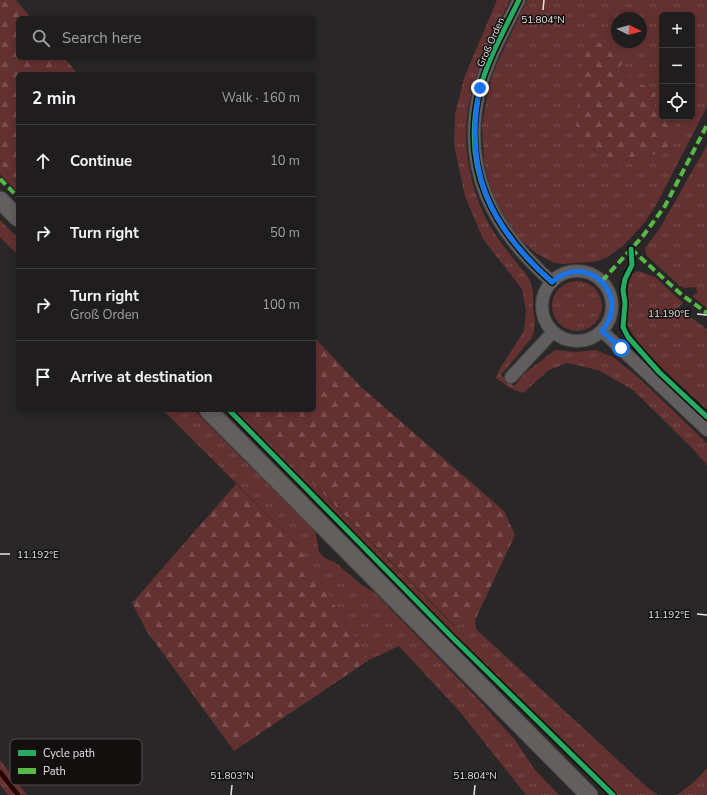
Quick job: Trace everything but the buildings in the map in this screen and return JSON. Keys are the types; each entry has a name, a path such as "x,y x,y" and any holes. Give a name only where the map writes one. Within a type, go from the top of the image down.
{"main road":[{"path":"0,200 16,216"},
{"path":"210,412 589,795"}],"street":[{"name":"Groß Orden","path":"519,0 487,69 480,88 474,126 476,159 482,187 500,224 528,260 552,282"},
{"path":"577,271 588,273 602,281 608,289 612,303 610,318 602,331 592,338 581,341 569,340 558,336 553,332 545,320 542,307 545,293 552,282 561,275 577,271"},
{"path":"602,331 707,430"},
{"path":"511,377 553,332"}],"green space":[{"path":"0,0 16,0 29,16 16,16 16,60 66,60 76,72 16,72 16,181 0,164"},
{"path":"497,0 510,0 476,76 469,103 467,120 467,153 473,185 485,217 500,241 529,278 533,292 535,320 534,332 531,339 501,375 514,386 525,373 555,350 576,352 595,350 613,357 639,378 707,443 707,465 690,446 633,390 598,370 567,363 549,370 523,393 512,389 496,378 499,370 524,331 526,311 522,289 483,239 465,196 454,145 455,114 464,78"},
{"path":"527,0 707,0 707,107 656,205 645,222 623,246 608,257 591,262 562,264 552,262 536,253 514,235 498,209 489,183 484,162 482,125 493,72","holes":["659,12 695,12 695,120 670,120 676,125 663,153 632,158 615,165 603,155 587,148 577,111 584,93 619,69 656,93 654,107 659,111"]},
{"path":"586,42 610,43 611,48 621,48 628,51 619,69 656,93 654,107 659,111 659,120 670,120 676,125 672,140 663,153 632,158 615,165 603,155 587,148 576,138 577,111 584,93 581,71"},
{"path":"707,145 707,308 692,296 698,292 695,287 685,288 680,286 646,255 645,248 660,228"},
{"path":"0,164 16,181 16,190 0,174"},
{"path":"0,220 16,236 16,253 0,237"},
{"path":"638,271 655,277 683,303 678,308 707,329 707,409 650,355 639,343 628,325 629,282 632,274"},
{"path":"572,281 582,281 595,288 602,301 602,311 595,324 582,331 572,331 563,327 556,320 552,311 552,301 556,292 563,285"},
{"path":"316,339 360,386 504,511 515,535 475,620 455,626 242,412 316,412"},
{"path":"165,412 196,412 315,531 319,552 325,558 336,563 363,586 374,592 480,701 515,740 535,770 559,795 526,795 460,712 399,646 369,660 297,544"},
{"path":"234,412 242,412 454,626 475,620 476,629 648,788 658,795 617,795 559,736 453,633"},
{"path":"236,484 297,544 369,660 234,751 146,630 132,603"},
{"path":"0,760 10,773 10,785 19,785 27,795 8,795 0,785"},
{"path":"707,768 707,795 677,795 694,782"}],"waterway":[{"path":"0,772 10,785"},
{"path":"10,785 18,795"}],"marked path":[{"path":"602,281 643,236 665,206 707,125"},
{"path":"0,179 16,195"},
{"path":"631,249 682,295 707,313"}],"cycle path":[{"path":"519,0 497,44 483,77 480,89 475,118 475,146 478,172 486,196 498,219 513,241 531,262 552,282"},
{"path":"631,249 632,265 625,279 623,290 625,303 623,327 628,337 659,372 707,417"},
{"path":"231,412 452,637 613,795"}],"route":[{"path":"480,88 474,126 475,146 477,165 482,187 490,206 500,224 528,260 552,282 561,275 577,271 593,275 602,281 608,289 612,308 610,318 606,327 602,331 621,348"}]}
